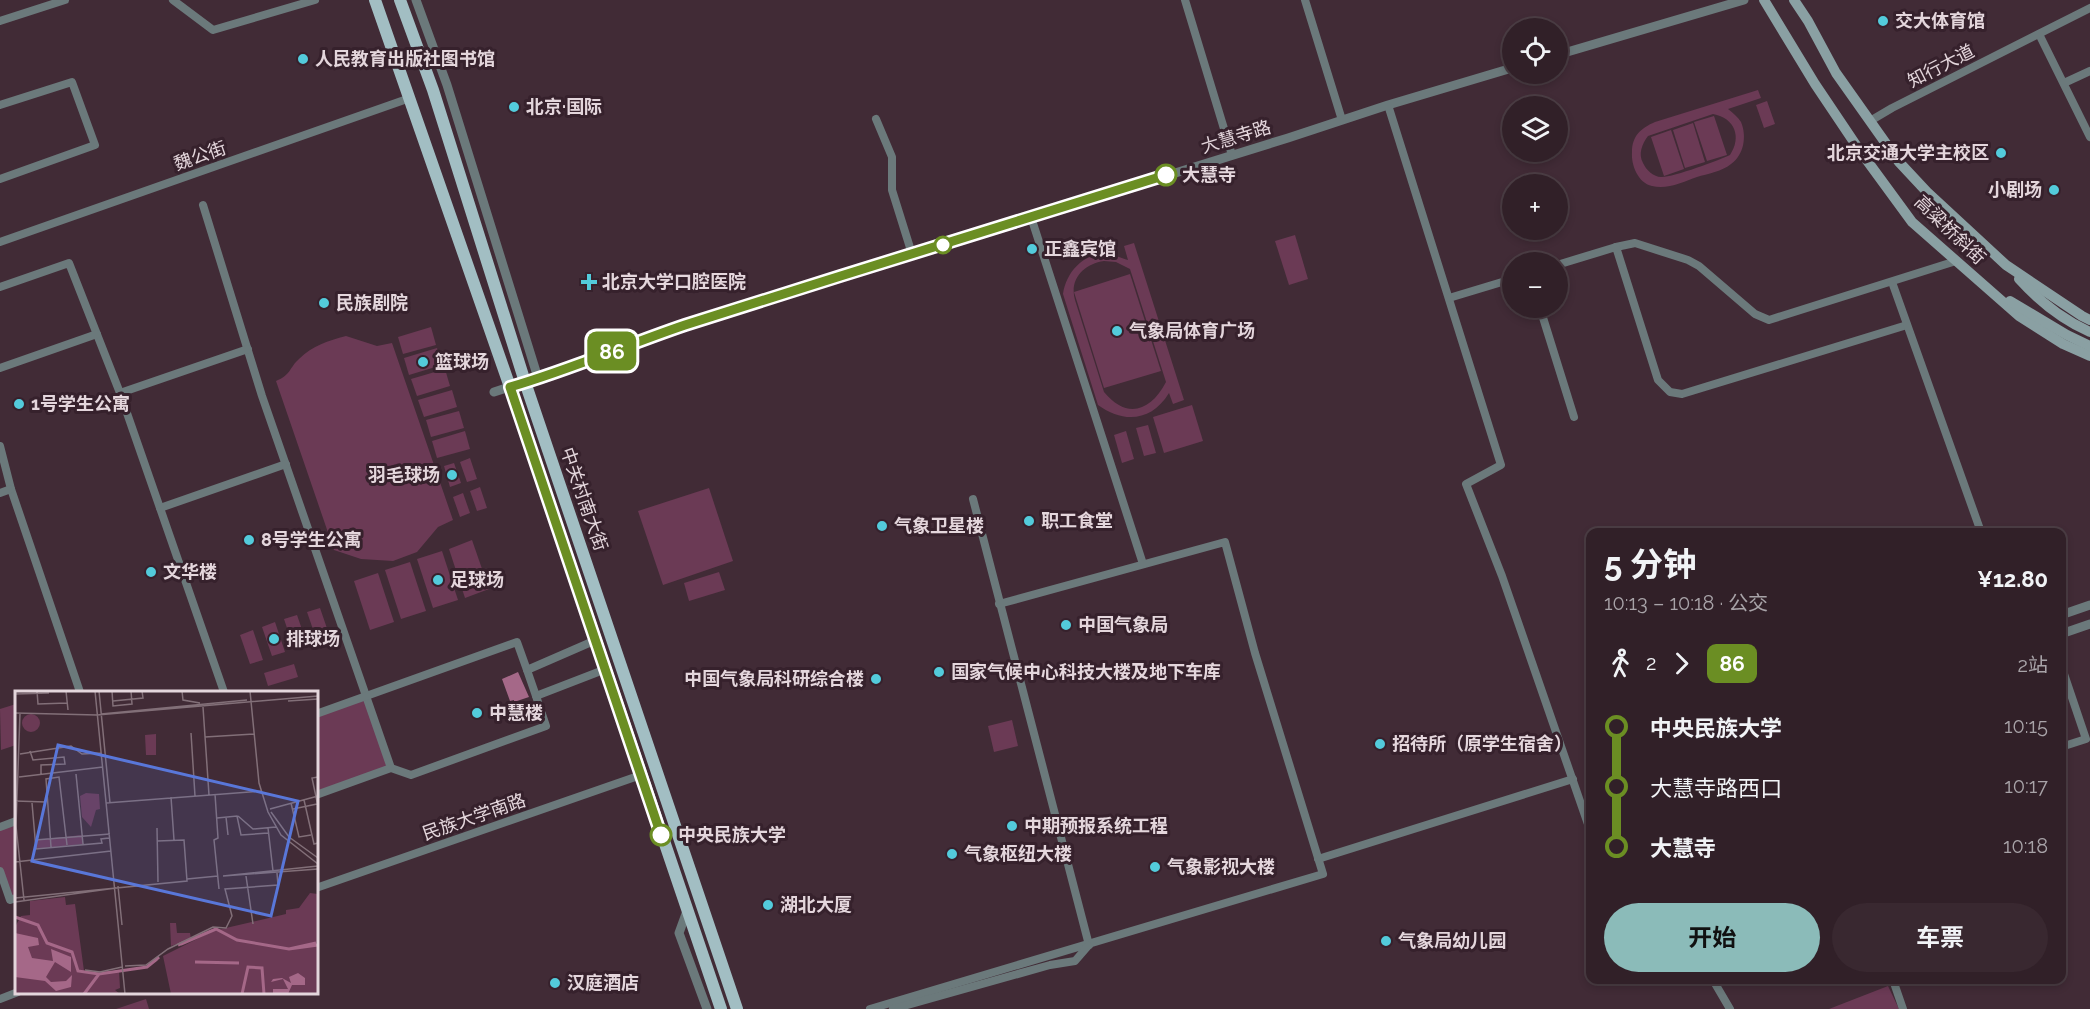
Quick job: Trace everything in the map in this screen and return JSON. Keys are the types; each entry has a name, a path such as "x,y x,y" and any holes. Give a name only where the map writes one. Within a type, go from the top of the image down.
{"main road":[{"name":"中关村南大街","path":"375,0 510,387 721,1009"},
{"name":"中关村南大街","path":"400,0 433,90 525,382 737,1009"},
{"name":"高粱桥斜街","path":"1764,0 1815,84 1912,222 2019,316 2063,344 2090,356"},
{"name":"高粱桥斜街","path":"1794,0 1836,73 1899,162 1927,192 2006,265 2090,320"},
{"path":"2006,265 2036,298 2077,326 2090,332"},
{"path":"1989,289 2090,346"}],"street":[{"path":"0,21 64,0"},
{"path":"173,0 213,30 315,0"},
{"path":"416,0 447,85 538,378"},
{"path":"1185,0 1232,155"},
{"path":"1305,0 1342,120"},
{"path":"1568,52 1744,0"},
{"name":"知行大道","path":"1870,121 2090,8"},
{"path":"2039,34 2090,136"},
{"path":"2064,83 2090,70"},
{"name":"大慧寺路","path":"494,392 645,338 1502,71"},
{"path":"0,105 72,82 95,145 0,179"},
{"name":"魏公街","path":"0,242 410,98"},
{"path":"1388,105 1501,465 1466,484 1502,576 1586,818"},
{"path":"876,119 892,157 892,190 912,254"},
{"path":"203,205 286,464 391,768"},
{"path":"1031,217 1143,564"},
{"path":"1568,262 1635,243 1688,260 1699,266 1755,314 1769,320 1956,261"},
{"path":"1616,247 1658,380 1670,392 1682,394 1907,325"},
{"path":"0,287 69,263 120,393 223,691"},
{"path":"1449,298 1502,282"},
{"path":"1892,282 1980,528"},
{"path":"1543,318 1574,417"},
{"path":"0,368 96,334"},
{"path":"120,393 248,349"},
{"path":"0,446 11,489 79,691"},
{"path":"160,508 286,464"},
{"path":"0,493 11,489"},
{"path":"973,499 1089,945"},
{"path":"870,1009 1323,874 1255,653 1225,542 999,604"},
{"path":"2066,613 2090,605"},
{"path":"2066,632 2090,624"},
{"path":"527,670 596,640"},
{"path":"318,713 517,642 546,726 411,775 391,768 318,794"},
{"path":"536,696 606,669"},
{"path":"2066,680 2086,739 2066,745"},
{"name":"民族大学南路","path":"318,887 641,775"},
{"path":"1318,859 1573,779"},
{"path":"0,827 15,821"},
{"path":"0,871 10,900 15,898"},
{"path":"687,910 679,933 706,1009"},
{"path":"893,1009 1050,965 1075,961 1089,945"},
{"path":"1715,984 1730,1009"},
{"path":"1895,984 1904,1009"},
{"path":"0,999 15,994"}],"shaded area":[{"path":"1758,90 1761,98 1728,109 1741,122 1744,133 1743,145 1735,160 1719,170 1669,186 1658,187 1647,184 1636,173 1633,162 1632,146 1636,137 1655,122","holes":["1713,114 1721,116 1731,124 1736,135 1736,142 1730,155 1666,177 1656,176 1644,166 1641,153 1648,136"]},
{"path":"1767,101 1775,124 1764,128 1756,105"},
{"path":"1714,116 1727,155 1707,161 1694,122"},
{"path":"1693,123 1705,162 1685,168 1673,130"},
{"path":"1671,130 1684,169 1664,176 1651,137"},
{"path":"1295,235 1308,279 1289,285 1275,241"},
{"path":"1134,243 1184,400 1173,404 1169,393 1154,409 1137,417 1118,415 1098,405 1063,294 1072,272 1082,261 1105,254 1128,260 1124,246","holes":["1104,261 1116,262 1130,269 1166,382 1153,400 1146,405 1130,409 1113,401 1104,392 1074,292 1076,279 1084,269"]},
{"name":"气象局体育广场","path":"1130,274 1161,371 1104,388 1074,292"},
{"name":"篮球场","path":"431,327 436,345 403,354 398,337"},
{"path":"346,336 377,346 392,343 453,520 438,527 417,552 393,561 361,559 334,550 276,381 285,376 310,350"},
{"name":"篮球场","path":"437,348 442,365 409,375 404,358"},
{"name":"篮球场","path":"445,369 450,386 417,396 411,379"},
{"name":"篮球场","path":"452,390 457,407 424,417 418,400"},
{"path":"1192,405 1203,441 1164,453 1153,417"},
{"name":"篮球场","path":"459,411 464,428 431,437 426,420"},
{"path":"1148,425 1156,453 1144,456 1136,428"},
{"path":"465,431 470,449 437,458 432,441"},
{"path":"1126,431 1134,459 1122,463 1114,435"},
{"name":"羽毛球场","path":"470,458 477,479 467,482 460,462"},
{"name":"羽毛球场","path":"454,463 461,483 450,487 444,466"},
{"name":"羽毛球场","path":"480,487 487,508 477,511 470,491"},
{"path":"709,488 733,561 663,585 638,511"},
{"name":"羽毛球场","path":"463,493 470,513 460,517 453,497"},
{"name":"足球场","path":"472,540 489,589 465,598 449,549"},
{"name":"足球场","path":"442,551 458,600 433,608 417,559"},
{"name":"足球场","path":"410,562 426,611 401,619 385,570"},
{"path":"719,572 725,590 689,601 684,583"},
{"path":"378,573 394,622 370,630 354,581"},
{"name":"排球场","path":"320,608 330,637 317,641 307,612"},
{"name":"排球场","path":"297,615 307,644 294,649 284,619"},
{"name":"排球场","path":"275,622 285,652 272,656 262,627"},
{"name":"排球场","path":"253,630 263,660 250,664 240,635"},
{"name":"排球场","path":"294,664 298,677 268,686 264,673"},
{"path":"518,672 529,697 514,702 514,700 510,701 502,679"},
{"path":"366,696 391,768 318,794 318,713"},
{"path":"15,704 15,745 1,750 0,709"},
{"path":"1012,720 1018,746 994,752 988,726"},
{"path":"15,821 15,898 10,900 0,871 0,827"},
{"path":"1888,986 1899,1009 1829,1009"},
{"path":"146,999 149,1009 116,1009"}],"bus line":[{"name":"86","path":"661,835 510,387 645,338 1166,175"}],"place":[{"name":"交大体育馆","path":"1883,21"},
{"name":"人民教育出版社图书馆","path":"303,59"},
{"name":"北京·国际","path":"514,107"},
{"name":"北京交通大学主校区","path":"2001,153"},
{"name":"大慧寺","path":"1166,175"},
{"name":"小剧场","path":"2054,190"},
{"name":"正鑫宾馆","path":"1032,249"},
{"name":"北京大学口腔医院","path":"589,282"},
{"name":"民族剧院","path":"324,303"},
{"name":"气象局体育广场","path":"1117,331"},
{"name":"篮球场","path":"423,362"},
{"name":"1号学生公寓","path":"19,404"},
{"name":"羽毛球场","path":"452,475"},
{"name":"职工食堂","path":"1029,521"},
{"name":"气象卫星楼","path":"882,526"},
{"name":"8号学生公寓","path":"249,540"},
{"name":"文华楼","path":"151,572"},
{"name":"足球场","path":"438,580"},
{"name":"中国气象局","path":"1066,625"},
{"name":"排球场","path":"274,639"},
{"name":"国家气候中心科技大楼及地下车库","path":"939,672"},
{"name":"中国气象局科研综合楼","path":"876,679"},
{"name":"中慧楼","path":"477,713"},
{"name":"招待所（原学生宿舍）","path":"1380,744"},
{"name":"中期预报系统工程","path":"1012,826"},
{"name":"中央民族大学","path":"661,835"},
{"name":"气象枢纽大楼","path":"952,854"},
{"name":"气象影视大楼","path":"1155,867"},
{"name":"湖北大厦","path":"768,905"},
{"name":"气象局幼儿园","path":"1386,941"},
{"name":"汉庭酒店","path":"555,983"}]}
